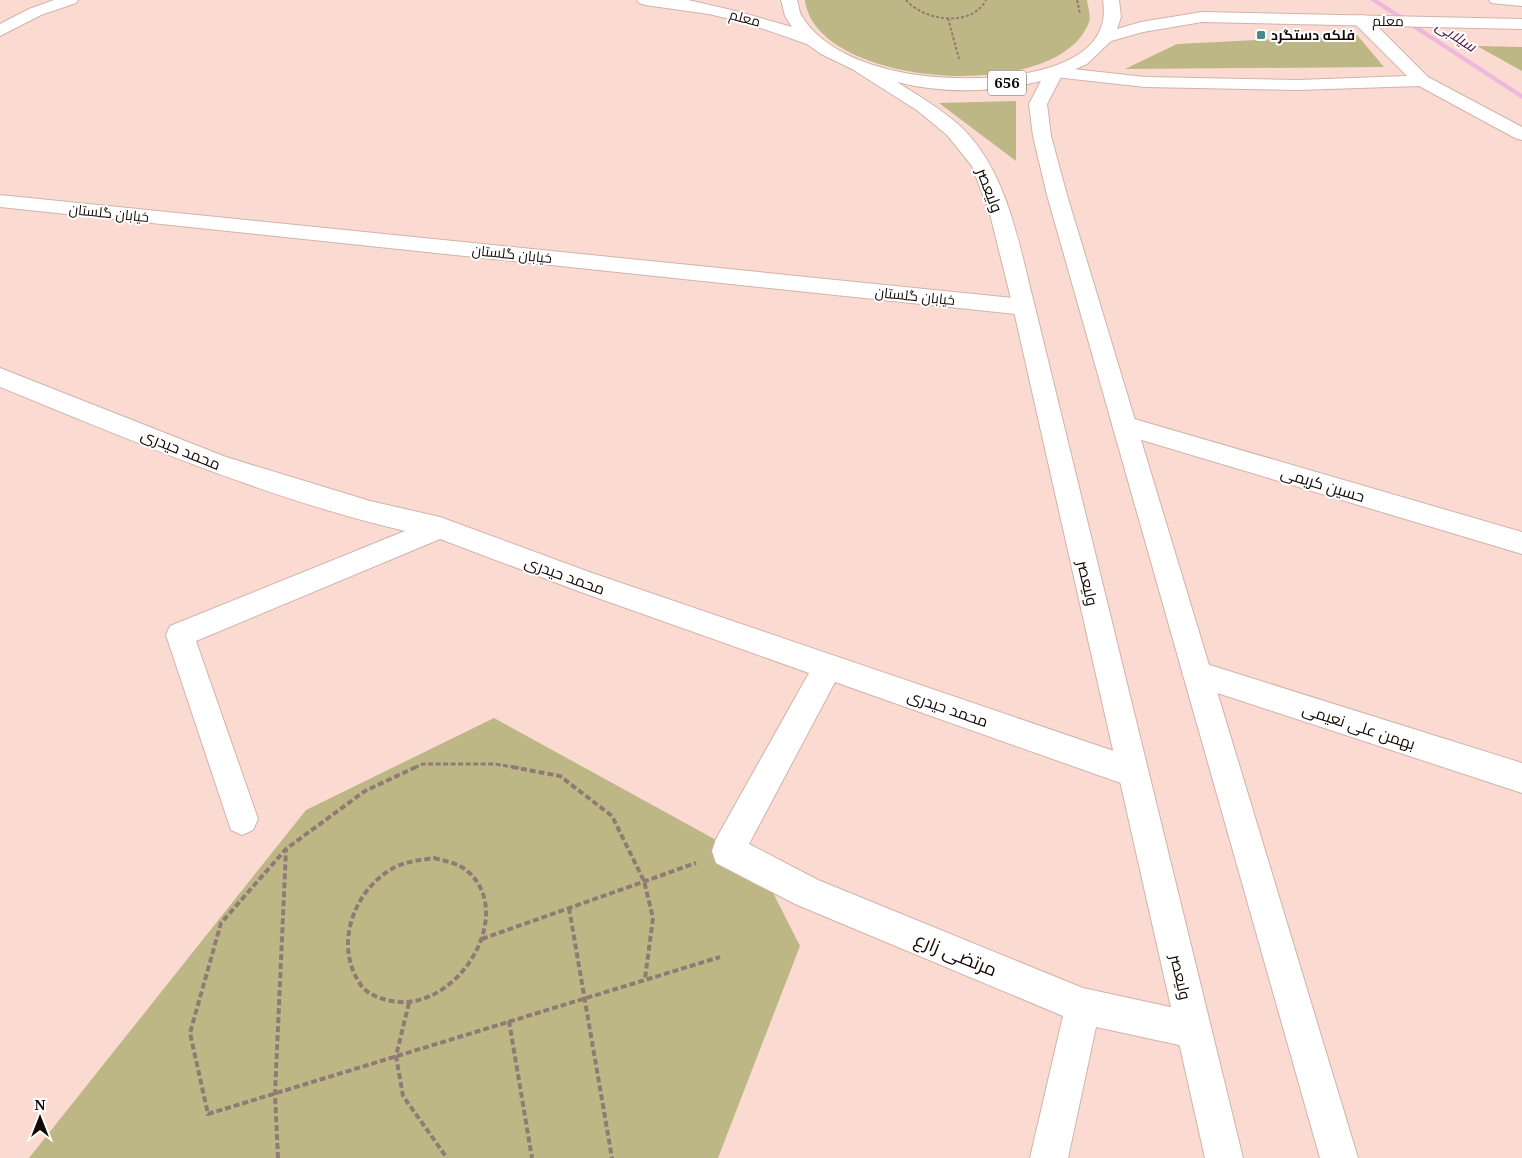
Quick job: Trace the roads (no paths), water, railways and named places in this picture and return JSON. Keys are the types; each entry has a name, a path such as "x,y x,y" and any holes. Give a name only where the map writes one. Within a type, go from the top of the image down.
{"street":[{"path":"0,31 35,12 70,0"},
{"name":"معلم","path":"645,0 706,8 814,40"},
{"name":"656","path":"789,0 794,18 814,40 834,54 859,66 902,79 951,85 1006,83 1055,72 1087,57 1106,37 1114,17 1111,0"},
{"path":"1497,0 1522,1"},
{"name":"معلم","path":"1106,37 1141,27 1202,17 1522,24"},
{"path":"1366,20 1422,81 1522,134"},
{"name":"ولیعصر","path":"859,66 924,108 954,131 981,165 1000,214 1024,307 1224,1158"},
{"path":"1338,1158 1057,195 1042,136 1038,104 1055,72 1145,82 1298,84 1422,81"},
{"name":"خیابان گلستان","path":"0,201 1024,307"},
{"name":"محمد حیدری","path":"0,377 219,465 370,512 440,528 588,584 1132,772"},
{"name":"حسین کریمی","path":"1124,425 1522,543"},
{"path":"242,819 180,634 440,528"},
{"name":"مرتضی زارع","path":"828,667 728,851 807,892 1083,1006 1193,1030"},
{"name":"بهمن علی نعیمی","path":"1197,674 1522,778"},
{"path":"1049,1158 1083,1006"}],"waterway":[{"name":"سیلابی","path":"1373,0 1522,97"}],"place":[{"name":"فلکه دستگرد","path":"1261,35"}]}
